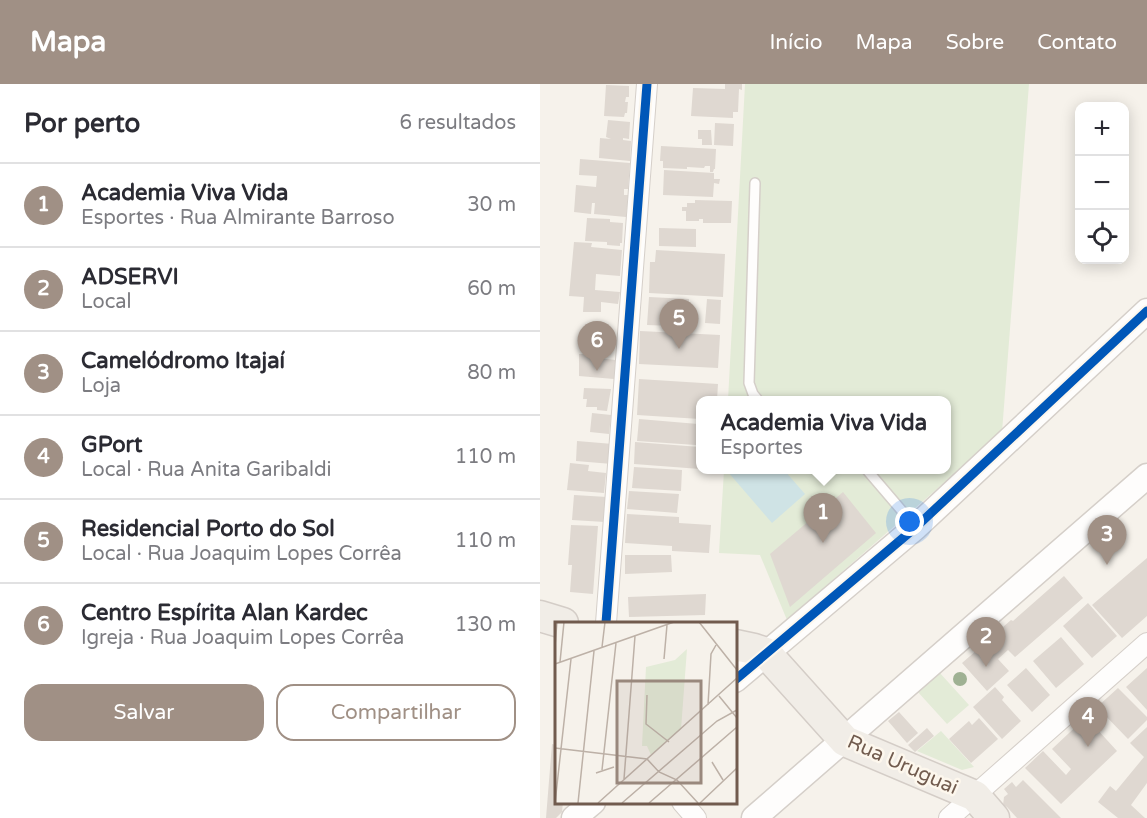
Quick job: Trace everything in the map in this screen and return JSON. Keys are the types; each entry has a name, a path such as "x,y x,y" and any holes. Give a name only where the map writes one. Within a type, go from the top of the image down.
{"main road":[{"path":"540,616 560,622"},
{"path":"736,645 754,648 766,654"},
{"name":"Rua Uruguai","path":"766,654 845,741 985,807"}],"street":[{"path":"606,622 647,84"},
{"path":"736,679 916,527 1147,311"},
{"path":"754,818 1147,476"},
{"path":"949,818 985,807 1147,643"},
{"path":"574,818 591,803"},
{"path":"684,803 696,818"}],"lane":[{"path":"755,183 749,383 755,396"},
{"path":"870,474 916,527"}],"green space":[{"path":"745,84 1029,84 1002,432 787,620 760,555 719,553 724,474 951,474 951,396 728,396"},
{"path":"939,672 969,705 947,724 917,691"},
{"path":"941,731 974,767 962,770 917,751"}],"shaded area":[{"path":"730,474 788,474 805,494 772,523"}],"building":[{"path":"725,84 742,84 742,90 739,89 738,112 733,112 733,118 691,116 693,88 725,89"},
{"path":"606,85 629,86 629,97 626,97 625,102 628,102 627,113 624,117 604,116"},
{"path":"608,120 630,122 629,139 623,138 623,140 631,141 630,161 599,158 600,138 611,139 606,137"},
{"path":"715,123 734,124 733,146 714,145"},
{"path":"698,130 711,130 712,145 702,145 702,139 698,139"},
{"path":"661,146 716,149 715,169 710,172 710,166 687,167 687,169 663,168 663,161 660,161"},
{"path":"580,159 630,163 628,189 624,189 624,195 628,195 626,217 594,214 595,203 592,203 591,214 574,212 576,185 596,187 597,176 579,175"},
{"path":"664,170 714,173 714,179 720,179 719,184 714,183 713,197 663,195"},
{"path":"695,200 732,201 731,223 703,223 703,219 686,221 686,211 682,211 682,207 687,207 687,203 695,203"},
{"path":"587,218 610,219 610,222 623,223 620,246 607,245 607,242 585,241"},
{"path":"659,228 696,229 696,247 659,246"},
{"path":"574,242 592,243 591,247 622,250 620,276 596,274 595,290 620,292 618,304 601,302 601,312 583,312 584,297 569,296"},
{"path":"656,250 725,254 723,297 649,293 650,262 655,262"},
{"path":"649,297 689,299 688,320 673,319 673,326 647,325"},
{"path":"707,299 721,300 720,324 705,323"},
{"path":"640,331 720,335 718,368 639,364"},
{"path":"579,354 616,360 614,379 579,376"},
{"path":"639,379 718,384 717,396 696,396 696,419 637,415"},
{"path":"584,388 611,389 607,411 597,410 597,407 586,407 587,399 583,399"},
{"path":"592,413 611,415 609,434 590,432"},
{"path":"639,419 696,424 696,445 637,441"},
{"path":"577,441 613,444 612,464 576,461"},
{"path":"635,442 696,447 696,469 634,464"},
{"path":"570,463 589,465 588,471 606,473 604,493 567,490"},
{"path":"634,467 682,470 681,491 632,488"},
{"path":"629,491 679,494 677,513 627,509"},
{"path":"843,492 876,533 790,607 770,554"},
{"path":"574,495 607,497 605,522 572,520"},
{"path":"627,514 679,517 679,523 711,525 709,553 672,551 672,546 625,543"},
{"path":"571,525 598,526 593,594 570,592 572,565 568,565"},
{"path":"625,555 671,555 672,572 625,574"},
{"path":"1147,558 1147,616 1122,638 1092,605"},
{"path":"1064,576 1083,598 1015,657 1008,650 998,659 1009,671 987,691 962,663 984,644 988,648 998,639 995,634"},
{"path":"706,594 705,615 629,617 628,597"},
{"path":"1088,603 1117,636 1092,658 1063,626"},
{"path":"1061,637 1084,664 1056,688 1033,661"},
{"path":"1026,668 1050,695 1032,712 1007,685"},
{"path":"1147,668 1147,710 1126,687"},
{"path":"995,687 1004,697 1002,700 1021,721 1002,739 973,707"},
{"path":"1118,688 1147,717 1147,720 1128,739 1097,707"},
{"path":"899,712 918,733 907,743 888,721"},
{"path":"1086,717 1117,751 1061,804 1025,768 1043,751 1066,775 1071,769 1052,749"},
{"path":"979,718 998,739 971,763 949,739 969,721 972,725"},
{"path":"1147,727 1147,783 1131,805 1145,818 1118,818 1098,802 1110,786 1116,791 1144,757 1130,743"},
{"path":"927,728 934,736 915,752 908,745"},
{"path":"552,744 555,745 555,803 563,803 562,812 556,818 546,818"},
{"path":"1023,780 1061,818 1017,818 1003,805 1004,797 1008,794 1004,789 1012,782 1016,787"}],"cycle path":[{"path":"606,622 647,84"},
{"path":"736,679 916,527 1147,311"}],"place":[{"name":"Residencial Porto do Sol","path":"679,349"},
{"name":"Centro Espírita Alan Kardec","path":"597,371"},
{"name":"Academia Viva Vida","path":"823,543"},
{"name":"Camelódromo Itajaí","path":"1107,565"},
{"name":"ADSERVI","path":"986,667"},
{"name":"GPort","path":"1088,747"}]}
